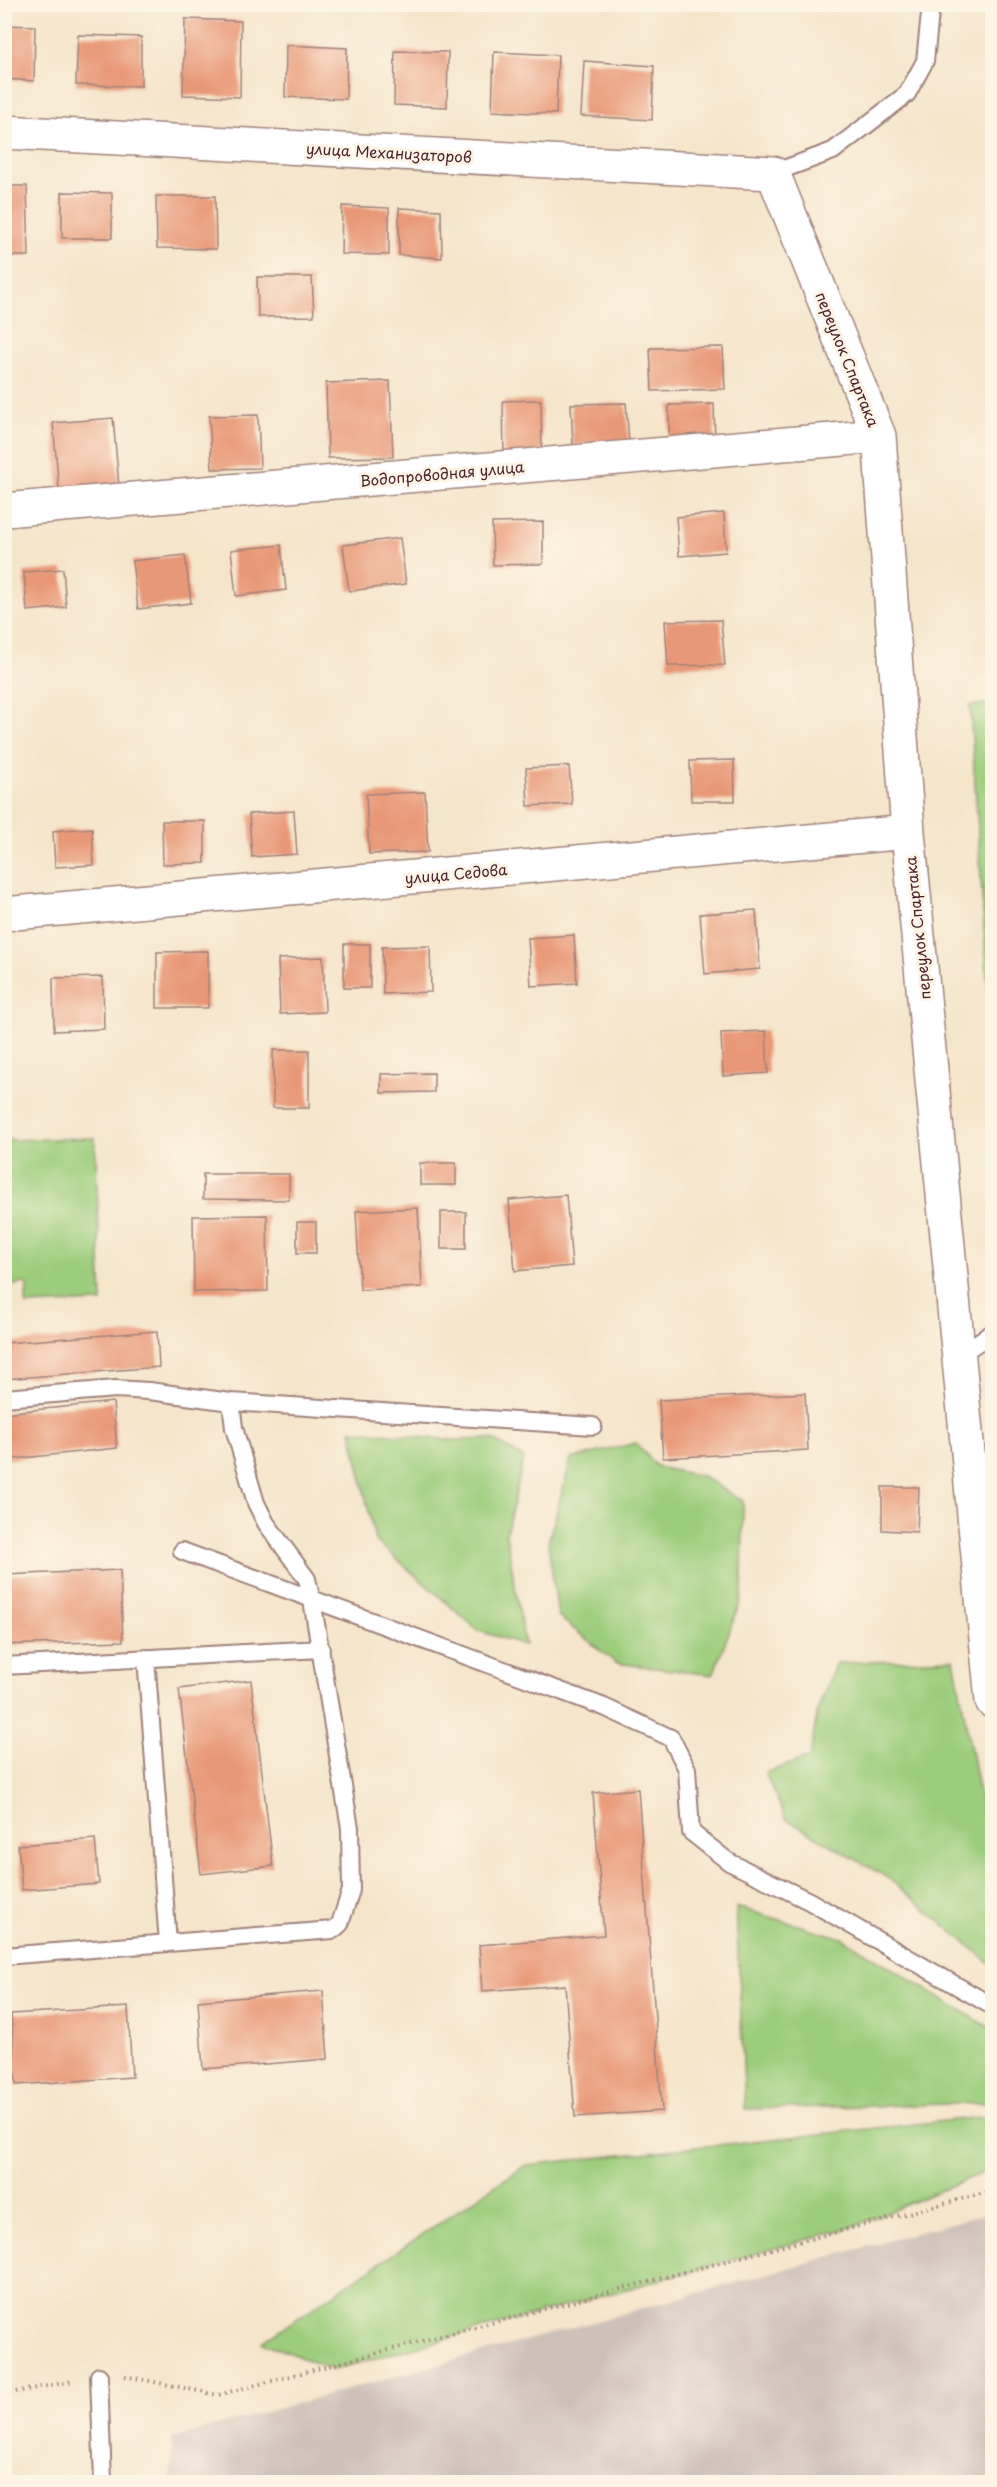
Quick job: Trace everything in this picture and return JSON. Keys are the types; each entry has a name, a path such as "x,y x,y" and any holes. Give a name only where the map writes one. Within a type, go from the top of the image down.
{"street":[{"name":"улица Механизаторов","path":"4,132 773,173"},
{"name":"переулок Спартака","path":"773,173 879,436 908,832 993,1701"},
{"name":"Водопроводная улица","path":"4,510 879,436"},
{"name":"улица Седова","path":"4,914 908,832"}],"lane":[{"path":"773,173 833,151 907,94 926,61 931,4"},
{"path":"959,1355 993,1333"},
{"path":"4,1398 116,1389 231,1402 593,1426"},
{"path":"4,1956 333,1930 340,1924 351,1890 350,1828 312,1600 307,1579 266,1523 256,1503 234,1428 231,1402"},
{"path":"182,1551 603,1707 671,1738 687,1769 691,1832 729,1863 809,1901 993,2006"},
{"path":"4,1666 321,1649"},
{"path":"146,1658 168,1943"},
{"path":"99,2376 103,2482"}],"path":[{"path":"4,2394 113,2373 218,2395 993,2191"}],"shaded area":[{"path":"992,2212 992,2482 171,2482 172,2438"}],"green space":[{"path":"992,703 992,1050 970,706"},
{"path":"95,1138 102,1302 26,1305 27,1283 5,1286 5,1140"},
{"path":"351,1430 449,1440 492,1439 524,1458 506,1534 525,1645 479,1631 375,1540"},
{"path":"636,1443 657,1467 702,1476 743,1501 742,1597 713,1675 616,1663 558,1616 548,1543 571,1459"},
{"path":"954,1659 982,1810 992,1834 992,1965 888,1878 786,1819 765,1773 810,1757 818,1709 836,1663"},
{"path":"736,1907 842,1938 992,2029 992,2103 745,2109"},
{"path":"992,2116 992,2169 852,2227 333,2370 262,2342 526,2165"}],"building":[{"path":"185,19 241,21 240,97 183,95"},
{"path":"4,25 35,26 34,81 4,79"},
{"path":"78,35 141,37 141,86 76,85"},
{"path":"286,45 347,48 346,99 285,97"},
{"path":"395,51 448,52 447,107 394,105"},
{"path":"494,52 558,55 556,114 492,111"},
{"path":"584,61 654,66 652,120 581,116"},
{"path":"4,186 27,186 29,256 4,256"},
{"path":"62,192 112,193 112,238 62,238"},
{"path":"156,196 215,196 216,249 157,248"},
{"path":"342,206 389,208 389,255 341,254"},
{"path":"399,208 441,210 442,258 399,255"},
{"path":"257,277 312,277 314,316 258,317"},
{"path":"723,347 725,389 652,391 650,348"},
{"path":"390,381 393,457 328,458 326,383"},
{"path":"541,400 542,455 504,457 503,401"},
{"path":"626,403 629,443 573,445 571,404"},
{"path":"714,404 715,444 669,444 669,405"},
{"path":"258,415 260,468 212,469 209,416"},
{"path":"113,418 119,486 59,489 53,423"},
{"path":"724,513 726,552 679,556 676,517"},
{"path":"543,522 543,564 493,565 492,523"},
{"path":"400,538 406,584 349,591 343,545"},
{"path":"281,545 286,590 236,596 231,550"},
{"path":"185,555 191,603 138,609 132,561"},
{"path":"63,569 66,607 27,611 24,572"},
{"path":"721,620 725,665 668,666 665,621"},
{"path":"734,760 735,801 691,801 690,761"},
{"path":"569,766 572,804 528,806 526,768"},
{"path":"425,792 428,852 369,854 366,794"},
{"path":"294,811 297,854 252,857 249,814"},
{"path":"162,821 205,821 205,863 163,864"},
{"path":"92,828 94,865 55,867 53,831"},
{"path":"756,910 760,969 705,974 700,914"},
{"path":"574,935 577,983 531,986 528,938"},
{"path":"344,944 370,944 370,988 344,988"},
{"path":"430,946 431,992 383,994 382,947"},
{"path":"208,951 208,1008 157,1008 157,952"},
{"path":"323,957 325,1012 280,1014 278,959"},
{"path":"103,977 104,1029 54,1031 53,978"},
{"path":"766,1031 768,1073 723,1076 721,1033"},
{"path":"273,1050 309,1050 309,1108 273,1108"},
{"path":"434,1073 434,1092 381,1093 381,1074"},
{"path":"420,1163 456,1163 456,1185 420,1185"},
{"path":"203,1174 289,1174 289,1200 203,1199"},
{"path":"566,1195 572,1266 515,1271 509,1200"},
{"path":"418,1208 422,1287 360,1290 356,1211"},
{"path":"441,1212 466,1212 466,1249 441,1249"},
{"path":"267,1215 268,1291 194,1292 193,1216"},
{"path":"297,1222 316,1222 316,1253 297,1253"},
{"path":"157,1331 159,1367 4,1379 4,1343"},
{"path":"805,1393 808,1450 663,1458 659,1400"},
{"path":"113,1402 117,1448 4,1460 4,1413"},
{"path":"882,1487 919,1487 917,1532 882,1530"},
{"path":"120,1570 123,1641 4,1645 4,1575"},
{"path":"251,1680 273,1866 201,1874 179,1689"},
{"path":"638,1789 662,2111 575,2117 565,1985 482,1991 479,1945 604,1935 593,1793"},
{"path":"95,1839 99,1884 22,1890 18,1845"},
{"path":"323,1991 328,2059 203,2069 198,2001"},
{"path":"128,2007 132,2077 16,2085 11,2014"}]}
